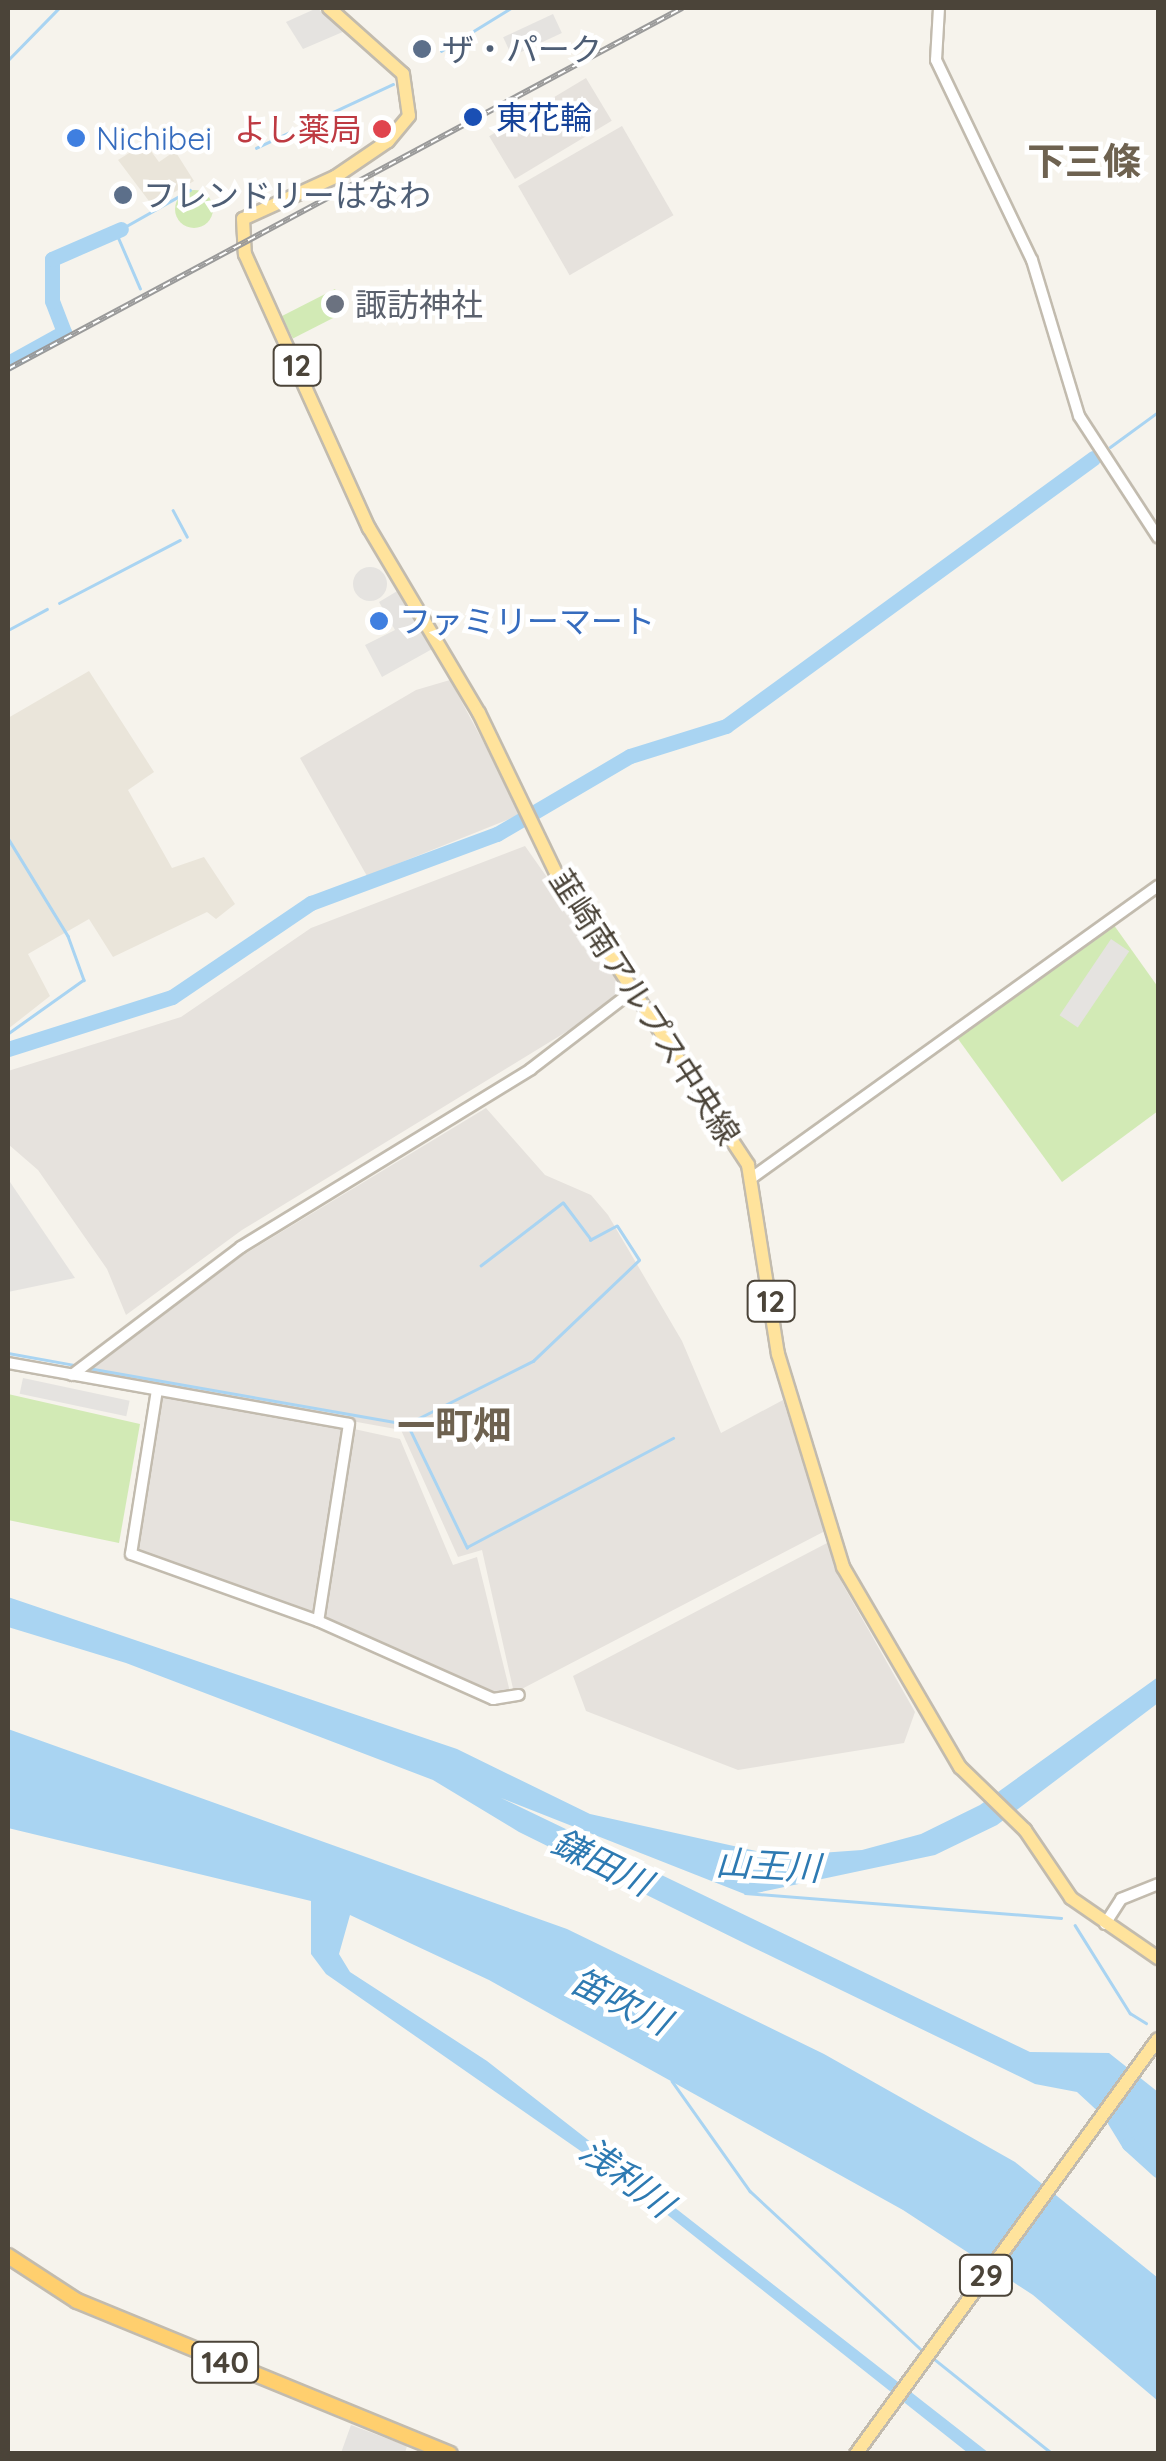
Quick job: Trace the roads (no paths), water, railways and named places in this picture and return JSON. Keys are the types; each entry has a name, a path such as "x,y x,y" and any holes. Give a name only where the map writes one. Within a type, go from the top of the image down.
{"highway":[{"name":"140","path":"8,2256 77,2301 450,2454"}],"main road":[{"name":"韮崎南アルプス中央線","path":"328,8 403,74 408,116 388,140 335,177 243,220 238,236 369,528 479,713 570,899 634,990 753,1177 778,1354 843,1567 942,1744 1024,1829 1071,1898 1158,1958"},
{"name":"29","path":"856,2454 1158,2039"}],"street":[{"path":"939,8 936,60 1032,260 1079,416 1158,537"},
{"path":"753,1177 1158,886"},
{"path":"72,1375 242,1248 542,1062 634,990"},
{"path":"8,1363 348,1424 318,1621"},
{"path":"157,1390 131,1554 318,1621 493,1699 519,1695"},
{"path":"1105,1924 1121,1899 1158,1884"}],"water":[{"name":"山王川","path":"8,1597 457,1749 590,1814 778,1856 862,1850 921,1834 980,1805 1158,1677 1158,1703 997,1825 935,1855 747,1895 501,1798 1030,2052 1109,2053 1158,2092 1158,2167 1077,2092 1035,2084 752,1947 519,1832 433,1780 126,1663 8,1627"},
{"path":"8,1729 567,1929 824,2054 1015,2162 1158,2278 1158,2401 1033,2295 903,2210 489,1980 350,1915 339,1954 350,1972 487,2061 989,2453 968,2453 631,2186 326,1974 311,1954 311,1901 8,1828"}],"waterway":[{"path":"8,60 59,8"},
{"path":"441,51 511,8"},
{"path":"256,148 393,84"},
{"path":"140,289 118,238 121,229 190,190"},
{"path":"8,363 64,332 52,301 52,259 121,229"},
{"path":"1110,447 1158,412"},
{"path":"8,1049 172,997 311,903 497,834 630,756 726,726 1094,458"},
{"path":"173,510 187,536"},
{"path":"59,603 180,540"},
{"path":"8,630 47,609"},
{"path":"8,838 68,936 84,980 8,1034"},
{"path":"88,1368 407,1424 533,1361 639,1260 617,1226 591,1240 563,1203 481,1266"},
{"path":"8,1353 75,1365"},
{"path":"408,1425 467,1547 673,1438"},
{"name":"山王川","path":"745,1893 1061,1918"},
{"path":"1075,1925 1130,2013 1146,2023"},
{"path":"672,2081 750,2191 922,2350"},
{"name":"鎌田川","path":"1107,2108 1129,2144 1158,2170"},
{"path":"933,2358 1053,2454"}],"railway":[{"path":"8,369 682,8"}],"place":[{"name":"ザ・パーク","path":"422,49"},
{"name":"東花輪","path":"473,117"},
{"name":"よし薬局","path":"382,129"},
{"name":"Nichibei","path":"76,138"},
{"name":"フレンドリーはなわ","path":"123,195"},
{"name":"諏訪神社","path":"335,304"},
{"name":"ファミリーマート","path":"379,621"}],"district":[{"name":"下三條","path":"1084,162"},
{"name":"一町畑","path":"454,1426"}],"water label":[{"name":"笛吹川","path":"621,2001"},
{"name":"浅利川","path":"627,2177"}]}
